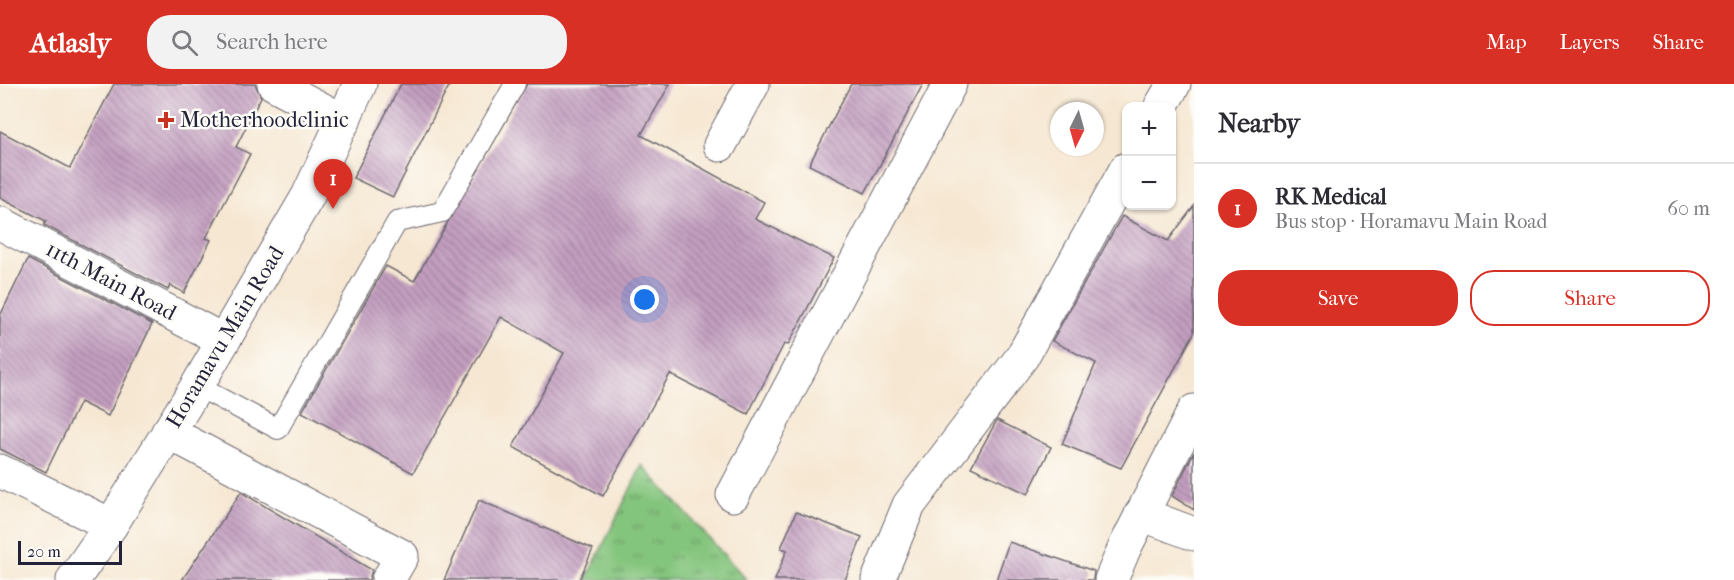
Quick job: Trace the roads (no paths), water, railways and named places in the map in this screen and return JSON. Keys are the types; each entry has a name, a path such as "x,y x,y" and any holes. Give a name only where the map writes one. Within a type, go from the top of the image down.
{"street":[{"path":"274,84 344,121"},
{"name":"Horamavu Main Road","path":"73,580 111,525 197,386 308,196 360,84"},
{"path":"720,145 753,84"},
{"path":"733,495 950,84"},
{"path":"1163,102 1174,84"},
{"path":"878,580 909,505 1022,357 1122,176"},
{"name":"11th Main Road","path":"0,223 222,340"},
{"path":"1111,580 1141,514 1194,411"},
{"path":"168,432 402,556 388,580"},
{"path":"0,471 111,525"},
{"path":"1141,514 1194,534"}],"lane":[{"path":"197,386 278,429 397,222 442,212 515,84"}],"place":[{"name":"Motherhoodclinic","path":"166,120"},
{"name":"RK Medical","path":"333,209"}]}
